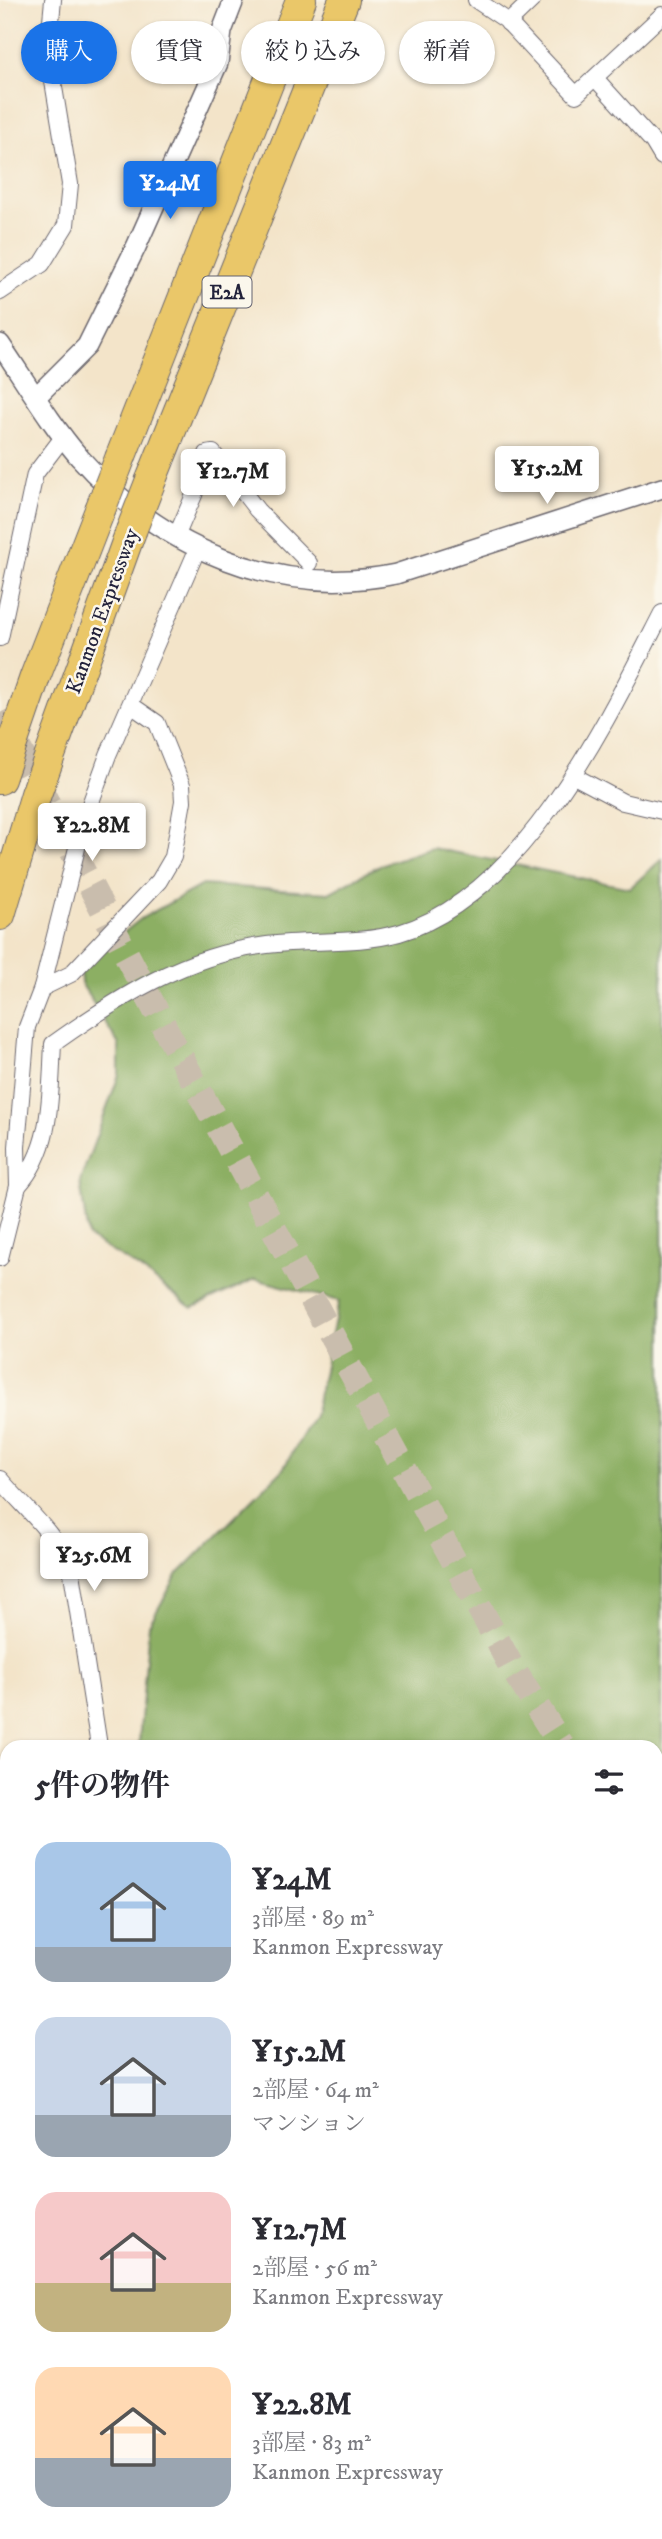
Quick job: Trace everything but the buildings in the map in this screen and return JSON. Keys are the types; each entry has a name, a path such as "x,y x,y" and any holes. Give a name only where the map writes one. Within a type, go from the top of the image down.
{"highway":[{"name":"Kanmon Expressway","path":"0,779 35,677 301,0"},
{"name":"Kanmon Expressway","path":"0,915 41,781 131,531 344,0"}],"street":[{"path":"0,292 43,264 66,226 70,184 48,51 53,0"},
{"path":"36,397 87,346 136,247 218,63 222,31 234,0"},
{"path":"476,0 508,23 576,95 662,15"},
{"path":"508,23 532,0"},
{"path":"595,78 653,142 662,157"},
{"path":"0,344 64,436 111,489 197,550 231,563 289,579 377,578 445,561 662,488"},
{"path":"0,638 35,474 64,436"},
{"path":"176,537 194,495 207,454 213,453 257,510 309,564"},
{"path":"0,1258 18,1186 17,1147 27,1027 42,988 83,824 147,661 197,550"},
{"path":"18,1186 35,1168 46,1135 53,1044 139,986 211,956 268,944 375,938 424,923 466,898 536,827 574,776 595,744 662,613"},
{"path":"42,988 71,974 159,881 173,857 180,825 182,785 157,723 131,705"},
{"path":"574,776 623,802 662,811"},
{"path":"0,1479 47,1527 62,1549 72,1573 98,1740"}],"green space":[{"path":"432,848 630,888 662,859 662,1740 139,1740 149,1625 177,1575 283,1469 314,1416 339,1301 255,1279 192,1308 139,1268 88,1237 80,1181 119,1075 119,1045 81,983 80,967 142,918 202,885 329,893 380,865"}],"tunnel":[{"path":"0,713 167,1032 511,1666 558,1740"}]}
